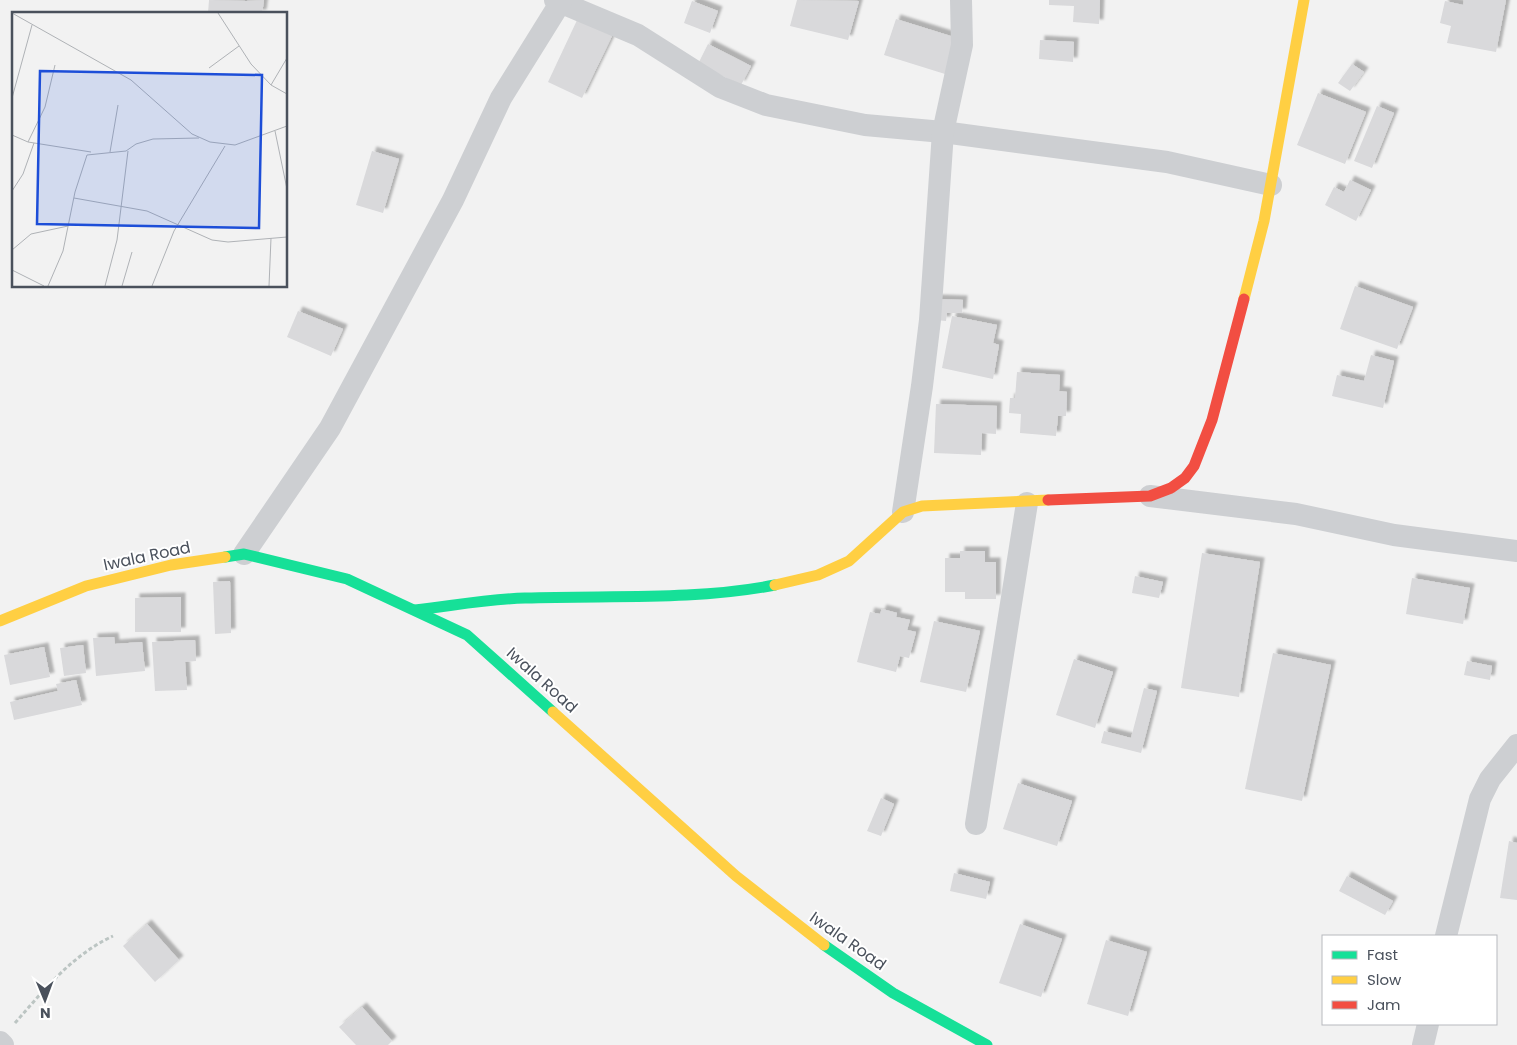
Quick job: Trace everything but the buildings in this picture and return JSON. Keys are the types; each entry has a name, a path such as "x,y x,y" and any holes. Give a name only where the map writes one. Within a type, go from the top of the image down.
{"street":[{"path":"903,512 930,320 943,132 962,45 961,0"},
{"path":"1150,496 1171,488 1185,478 1194,466 1201,451 1222,384 1264,222 1304,0"},
{"path":"244,554 330,428 453,200 501,98 560,1 638,35 720,87 766,104 865,125 943,132 1167,162 1271,185"},
{"path":"415,610 523,598 678,597 732,592 780,584 818,575 849,561 903,512 922,506 1150,496 1296,514 1394,535 1517,551"},
{"path":"976,824 1027,502"},
{"name":"Iwala Road","path":"0,621 86,586 171,565 244,554 347,579 467,635 736,876 813,938 893,993 987,1045"},
{"path":"1446,935 1480,799 1490,779 1517,745"},
{"path":"1423,1045 1428,1025"}],"path":[{"path":"4,1039 69,965 94,946 113,936"}],"traffic: fast":[{"path":"225,557 244,554 347,579 467,635 553,712"},
{"path":"415,610 511,599 682,595 744,590 775,585"},
{"path":"824,945 893,993 987,1045"}],"traffic: slow":[{"path":"1244,299 1264,221 1304,0"},
{"path":"775,585 818,575 849,561 903,512 922,506 1048,500"},
{"path":"0,621 86,586 171,565 225,557"},
{"path":"553,712 736,876 824,945"}],"traffic: jam":[{"path":"1048,500 1150,496 1171,488 1185,478 1194,466 1212,420 1244,299"}]}
